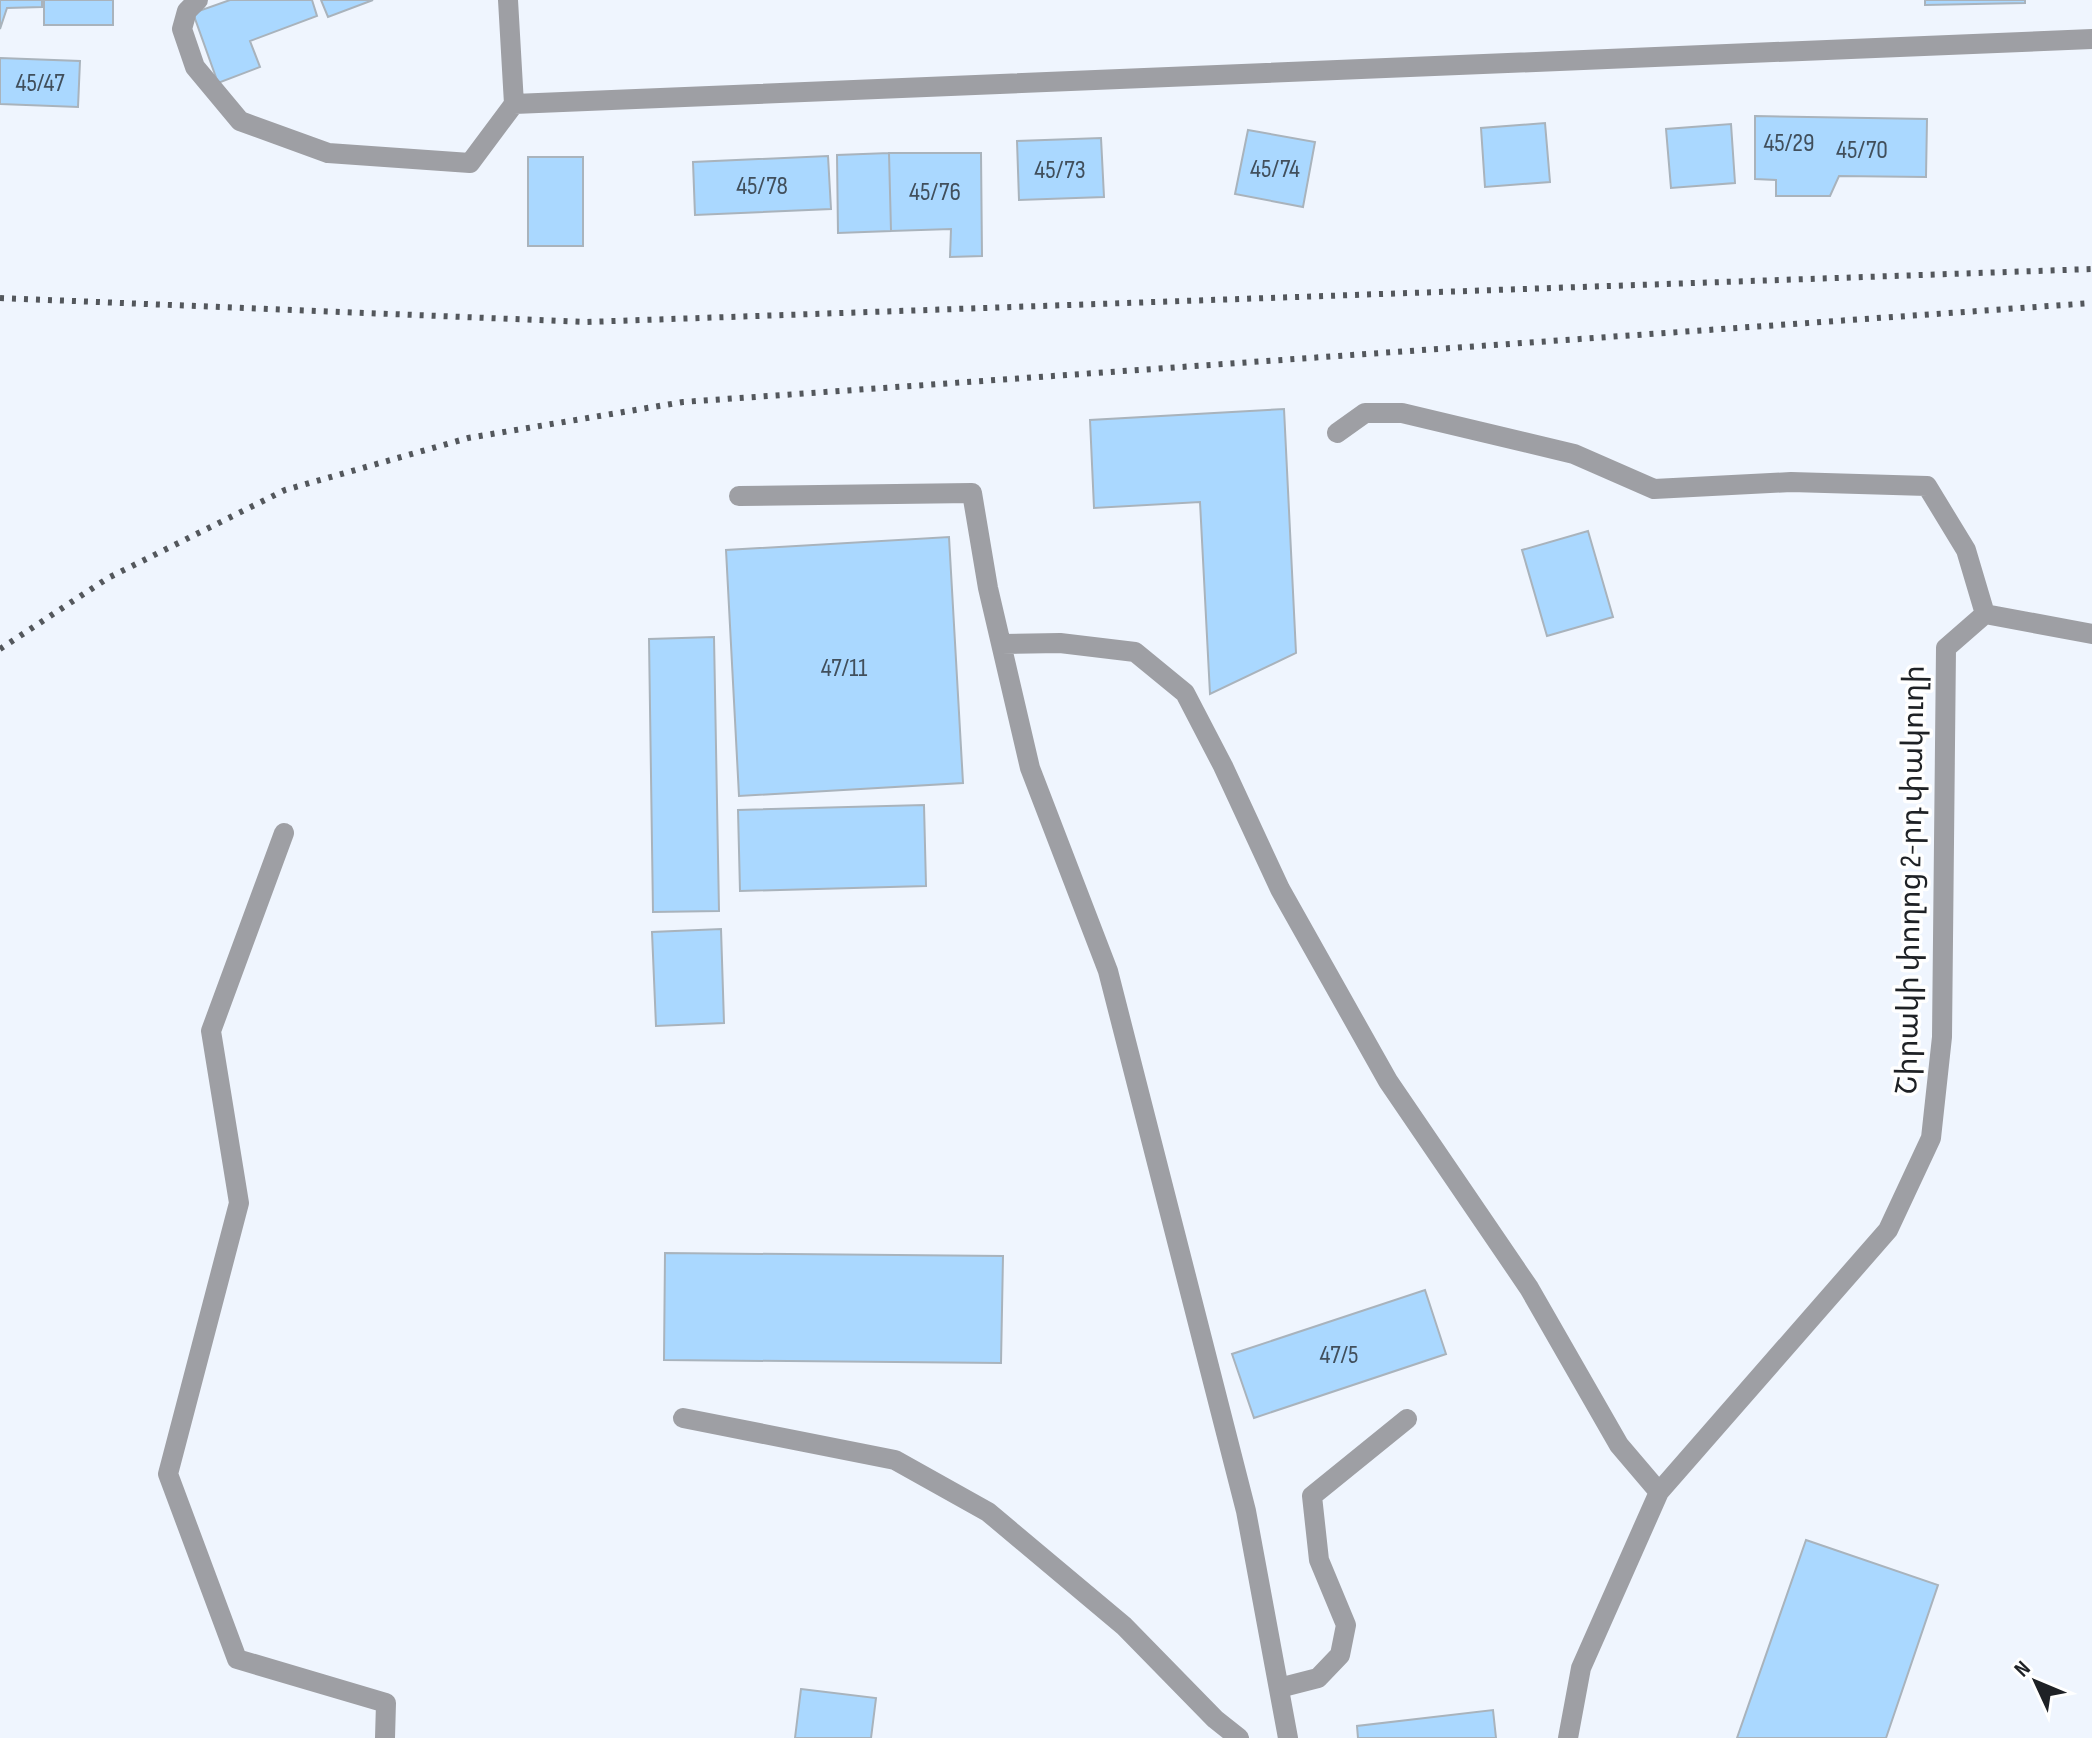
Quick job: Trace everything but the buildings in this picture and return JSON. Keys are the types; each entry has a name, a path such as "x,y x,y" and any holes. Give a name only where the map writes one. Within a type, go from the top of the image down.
{"street":[{"path":"198,0 187,11 182,29 195,67 240,121 328,153 470,163 514,104 508,0"},
{"path":"514,104 2092,39"},
{"path":"1337,433 1365,413 1402,413 1574,454 1654,489 1791,482 1927,486 1966,550 1985,614 2092,634"},
{"path":"739,496 972,493 1030,768 1108,971 1246,1511 1288,1738"},
{"name":"Շիրակի փողոց 2-րդ փակուղի","path":"1568,1738 1581,1668 1659,1492 1888,1230 1931,1138 1942,1037 1946,648 1985,614"},
{"path":"1002,644 1060,643 1135,652 1185,693 1280,889 1388,1081 1529,1288 1619,1445 1659,1492"},
{"path":"284,833 211,1031 239,1203 168,1474 237,1659 386,1703 385,1738"},
{"path":"683,1418 895,1460 988,1512 1124,1626 1215,1719 1239,1738"},
{"path":"1279,1688 1318,1678 1340,1655 1346,1625 1319,1560 1312,1496 1407,1419"}],"railway":[{"path":"0,298 586,322 2092,269"},
{"path":"0,649 108,578 285,490 468,438 683,402 2092,303"}]}
